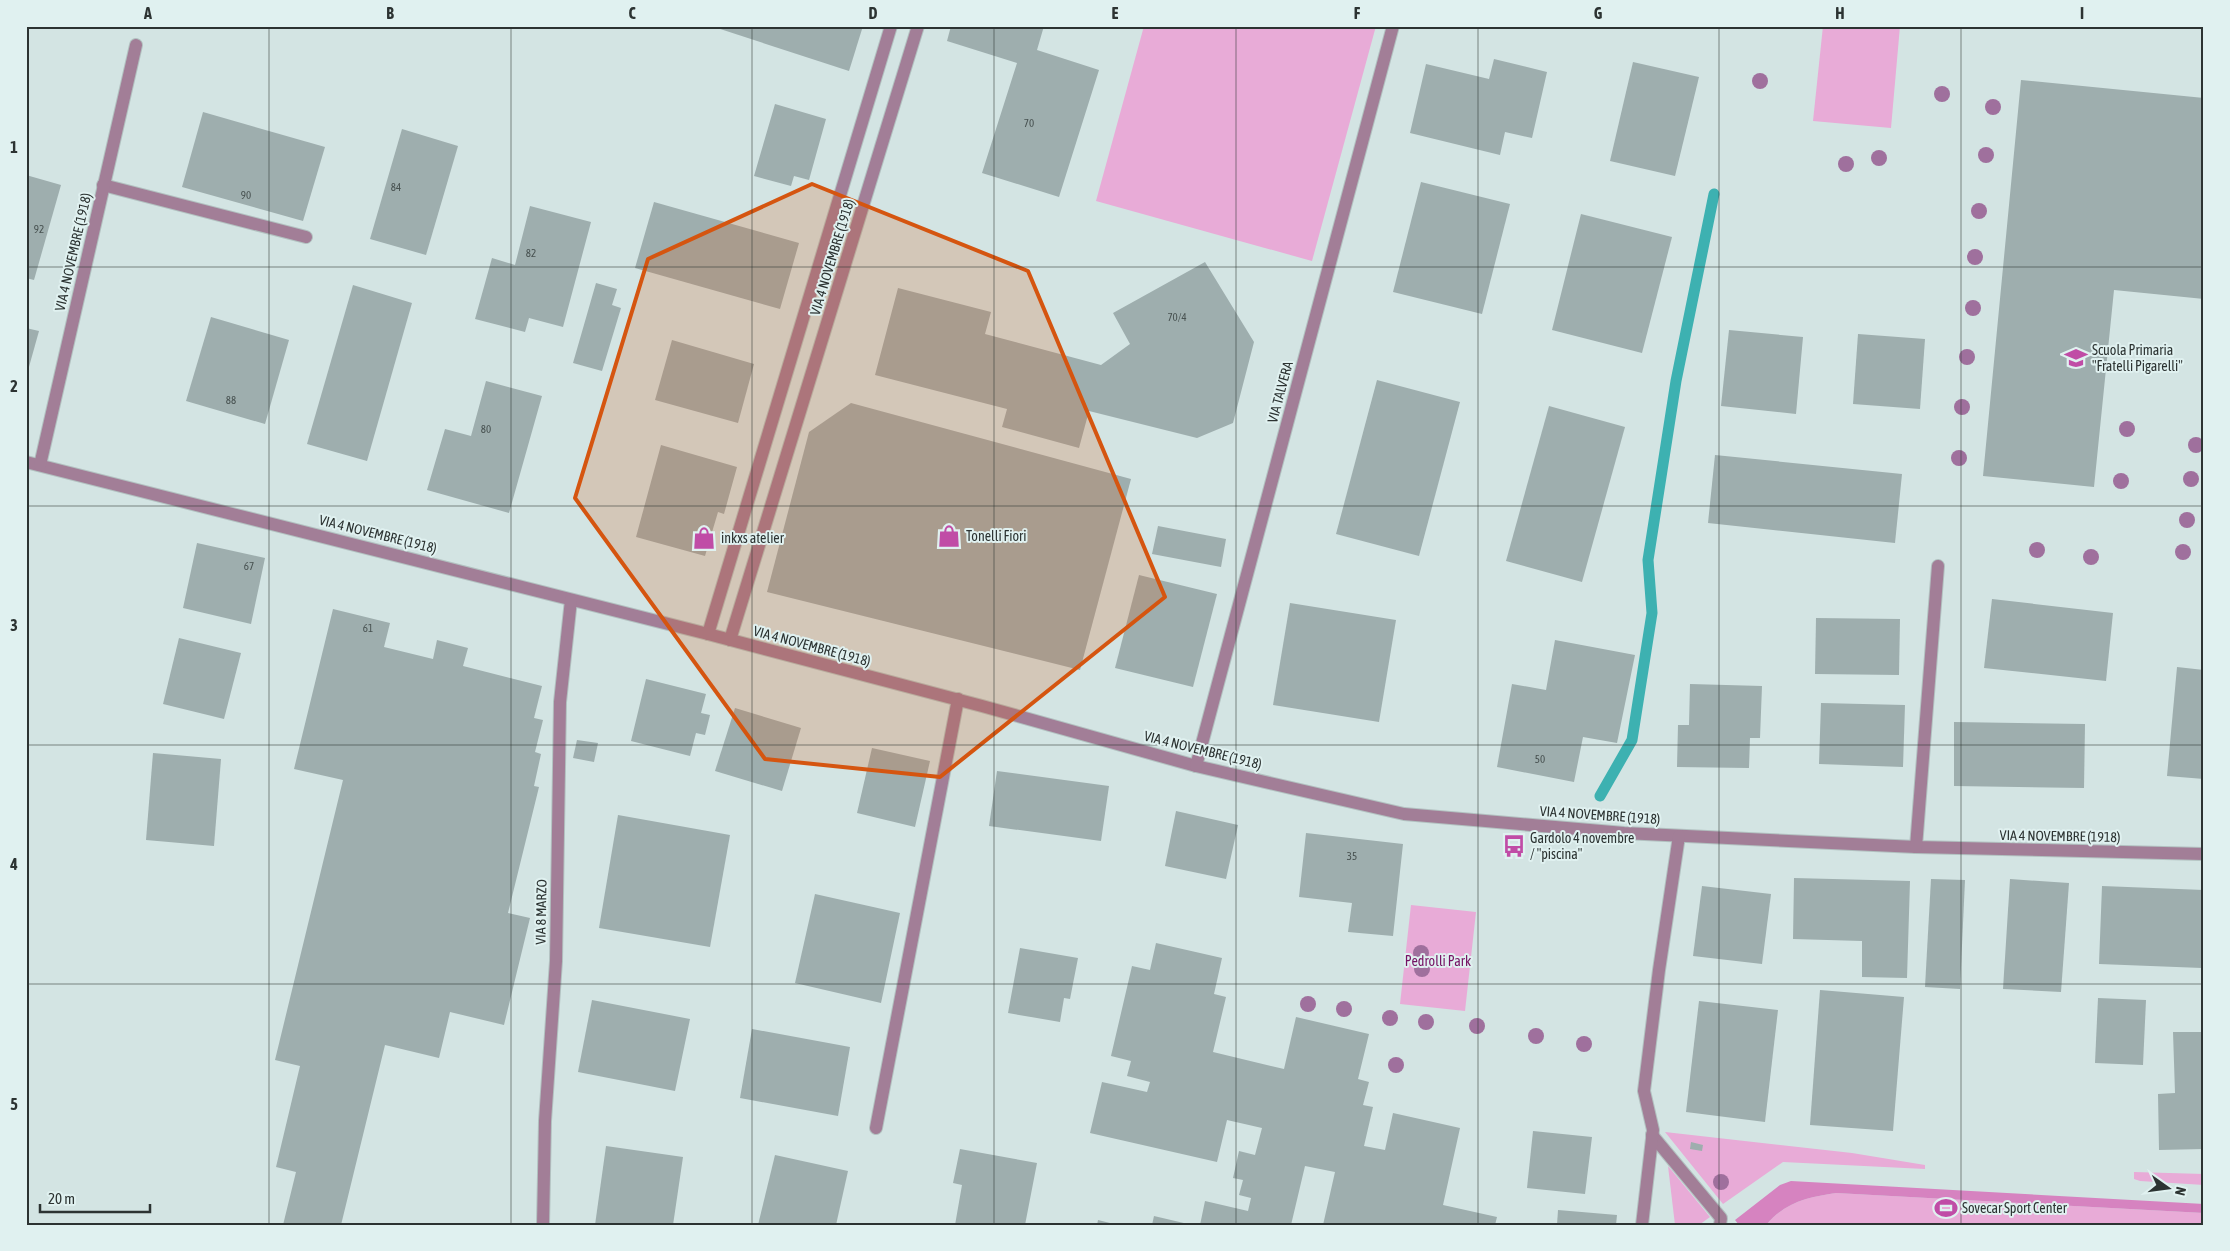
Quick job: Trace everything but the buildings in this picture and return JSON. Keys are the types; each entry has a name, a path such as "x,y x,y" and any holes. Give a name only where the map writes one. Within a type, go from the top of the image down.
{"street":[{"name":"VIA 4 NOVEMBRE (1918)","path":"708,634 891,26"},
{"name":"VIA 4 NOVEMBRE (1918)","path":"730,640 918,26"},
{"name":"VIA TALVERA","path":"1196,766 1393,26"},
{"name":"VIA 4 NOVEMBRE (1918)","path":"40,465 136,46"},
{"path":"103,185 306,237"},
{"name":"VIA 4 NOVEMBRE (1918)","path":"26,462 395,553 708,634 958,699 1196,766 1404,814 1679,836 1916,847 2204,854"},
{"path":"1916,847 1938,566"},
{"name":"VIA 8 MARZO","path":"544,1225 545,1121 556,961 560,702 571,600"},
{"path":"876,1128 958,699"},
{"path":"1642,1225 1652,1135 1644,1092 1659,970 1679,836"},
{"path":"1652,1135 1721,1218 1720,1225"}],"highlighted area":[{"path":"812,184 1028,271 1165,597 940,777 765,759 575,498 648,259"}],"green space":[{"path":"1144,26 1376,26 1312,261 1096,201"},
{"path":"1823,26 1900,26 1891,128 1813,121"},
{"name":"Pedrolli Park","path":"1411,905 1476,912 1465,1011 1400,1004"},
{"path":"1665,1132 1852,1153 1925,1165 1925,1169 1783,1162 1723,1204"},
{"path":"1668,1166 1710,1217 1699,1225 1675,1225"},
{"path":"2134,1172 2204,1174 2204,1185 2140,1181 2134,1179"},
{"name":"Sovecar Sport Center","path":"1836,1193 2204,1213 2204,1225 1766,1225 1773,1217 1789,1206 1816,1196"}],"shaded area":[{"path":"1791,1181 2204,1204 2204,1213 1836,1193 1816,1196 1789,1206 1773,1217 1766,1225 1739,1225 1735,1220 1780,1185"}],"waterway":[{"path":"1600,796 1632,740 1652,613 1648,560 1676,381 1714,194"}],"place":[{"name":"Scuola Primaria \"Fratelli Pigarelli\"","path":"2076,358"},
{"name":"Tonelli Fiori","path":"949,536"},
{"name":"inkxs atelier","path":"704,538"},
{"name":"Gardolo 4 novembre / \"piscina\"","path":"1514,846"},
{"name":"Sovecar Sport Center","path":"1946,1208"}]}
